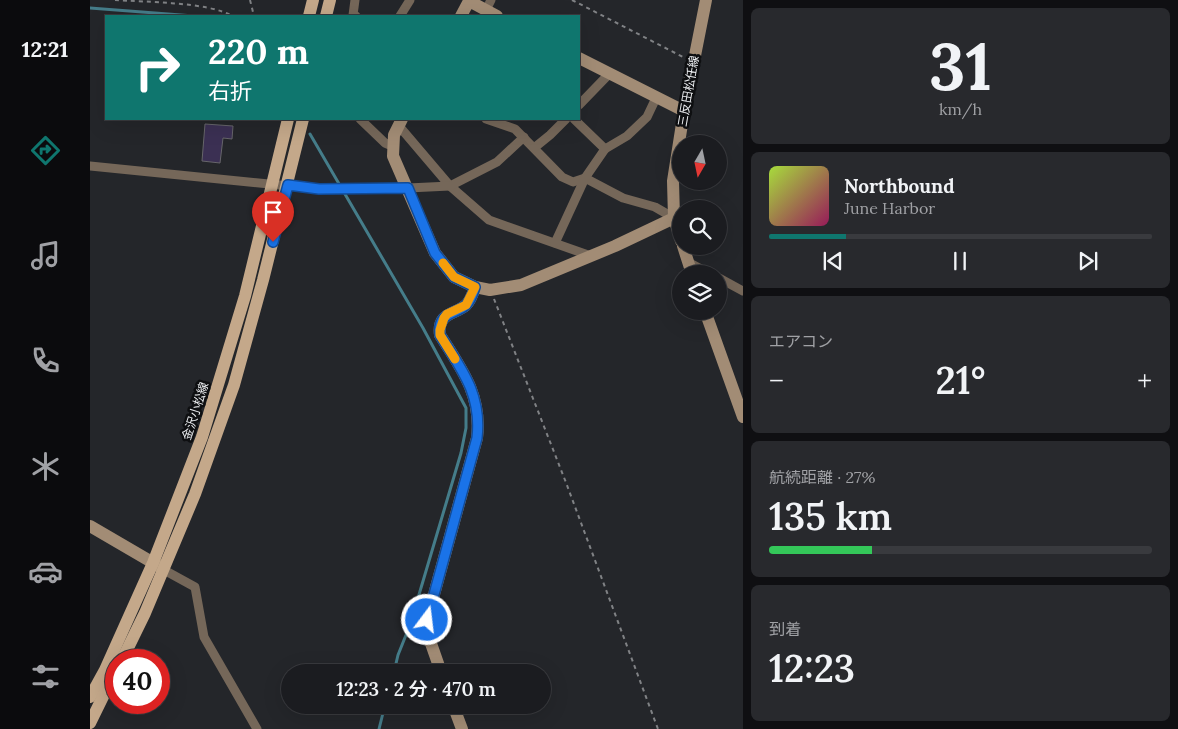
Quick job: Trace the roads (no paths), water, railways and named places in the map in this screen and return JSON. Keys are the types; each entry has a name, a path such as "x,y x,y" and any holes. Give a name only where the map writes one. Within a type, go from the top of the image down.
{"main road":[{"path":"309,15 313,0"},
{"path":"326,15 330,0"},
{"name":"金沢小松線","path":"90,697 105,670 153,562 202,437 245,296 288,120"},
{"path":"127,649 145,613 196,494 234,385 288,185 303,120"},
{"path":"90,722 105,692"}],"street":[{"path":"354,15 355,0"},
{"path":"401,15 410,0"},
{"name":"三反田松任線","path":"674,200 673,181 684,111 706,0"},
{"path":"461,15 467,1 492,9"},
{"path":"580,59 684,111"},
{"path":"580,104 609,74"},
{"path":"555,243 585,178 606,149 628,136 647,117 656,98"},
{"path":"361,120 385,143 392,146"},
{"path":"489,120 515,129 562,177 573,182 585,178 623,198 655,207 672,217"},
{"path":"534,148 565,120"},
{"path":"575,120 606,149"},
{"path":"591,256 489,220 450,186 401,122 394,135 393,156 435,253 454,277 475,287 490,290 521,285 591,256 672,219"},
{"path":"90,166 328,189 450,186 496,162 524,137"},
{"path":"727,282 743,291"},
{"path":"438,664 426,632 427,620 477,438 479,421 471,387 440,335 440,330 447,314 466,305 475,287"},
{"path":"708,320 743,417"},
{"path":"90,526 195,587 204,637 257,729"},
{"path":"456,714 462,729"}],"waterway":[{"path":"90,8 181,15"},
{"path":"310,134 423,328 466,408 466,428 461,453 410,625 396,664"},
{"path":"379,729 383,714"}]}
